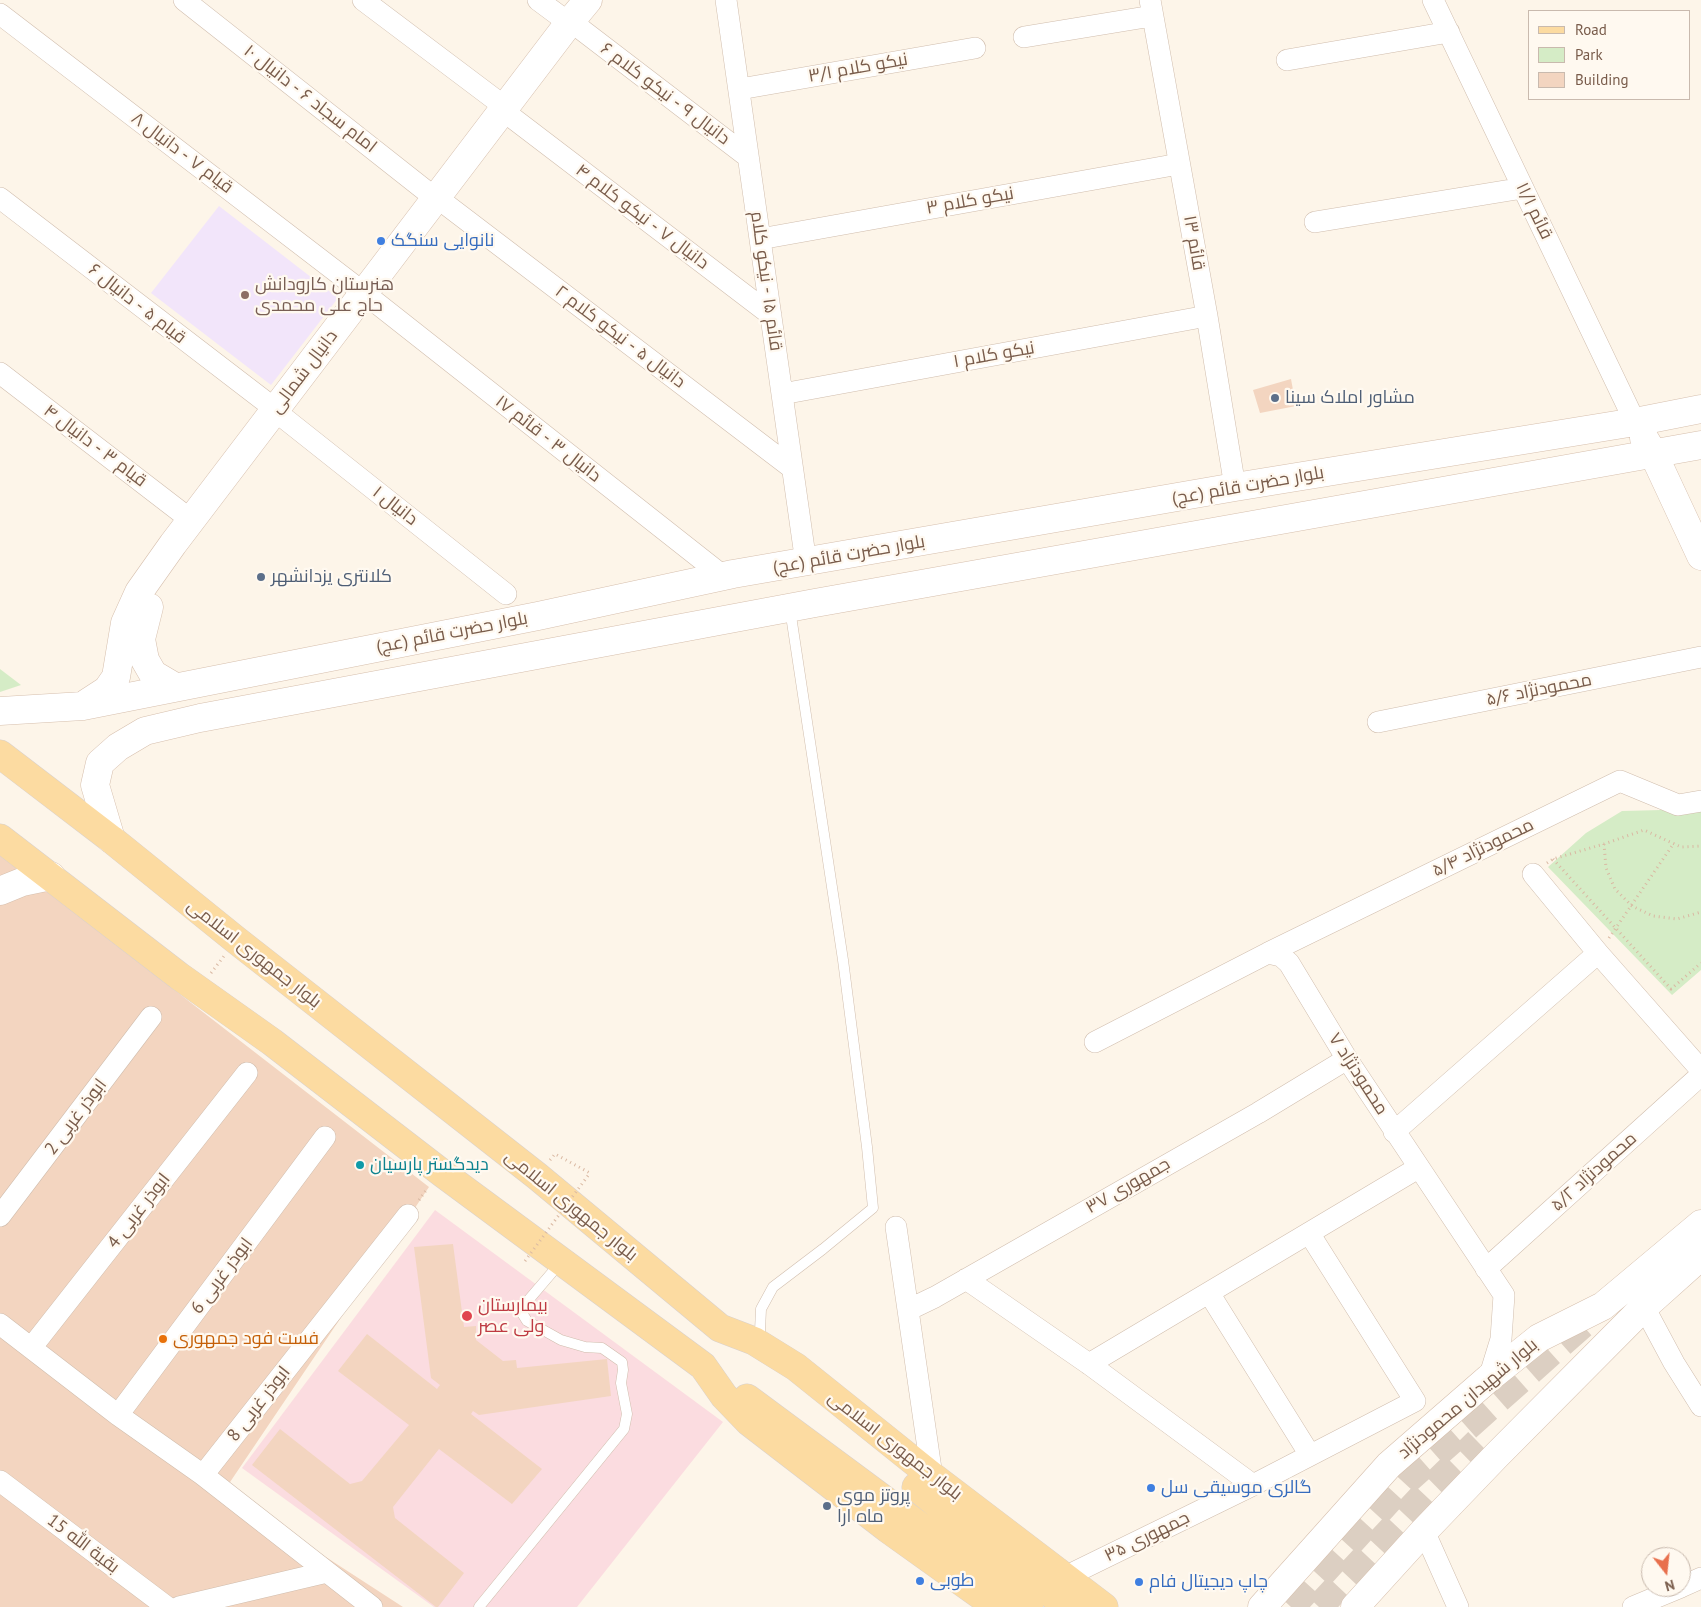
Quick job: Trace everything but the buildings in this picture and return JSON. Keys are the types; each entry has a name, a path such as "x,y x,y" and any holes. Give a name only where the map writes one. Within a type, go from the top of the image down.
{"main road":[{"name":"دانیال شمالی","path":"575,27 588,0"},
{"name":"دانیال شمالی","path":"83,706 107,690 116,678 125,623 139,592 156,580 182,550 280,414 575,27 604,0"},
{"name":"بلوار حضرت قائم (عج)","path":"0,711 83,706 538,616 723,576 1235,488 1635,422 1701,409"},
{"name":"دانیال شمالی","path":"175,687 153,674 144,660 141,639 156,580 191,520 280,414"},
{"path":"1635,422 1653,453 1701,556"},
{"name":"بلوار حضرت قائم (عج)","path":"111,839 95,785 100,763 118,747 145,731 200,718 802,606 1701,445"},
{"path":"802,606 806,563"},
{"name":"بلوار جمهوری اسلامی","path":"0,754 111,839 236,940 537,1176 720,1328 754,1341 796,1367 932,1476 1104,1607"},
{"path":"0,838 198,990 272,1042 442,1173 1029,1607"},
{"path":"0,891 22,882 51,876"},
{"name":"بلوار شهیدان محمودنژاد","path":"1262,1607 1389,1465 1489,1378 1539,1338 1603,1306 1701,1224"},
{"path":"1355,1607 1502,1449 1644,1307 1701,1256"},
{"path":"720,1328 1068,1607"},
{"path":"704,1366 724,1396 749,1422 888,1529 997,1607"}],"street":[{"name":"امام سجاد ۶ - دانیال ۱۰","path":"184,0 442,202"},
{"name":"دانیال ۷ - نیکو کلام ۴","path":"363,0 771,315"},
{"name":"دانیال ۹ - نیکو کلام ۶","path":"538,0 748,157"},
{"name":"قائم ۱۵ - نیکو کلام","path":"728,0 748,157 806,563"},
{"name":"قائم ۱۱/۱","path":"1433,0 1635,422"},
{"path":"1024,37 1151,8"},
{"name":"قائم ۱۳","path":"1151,8 1207,316 1235,488"},
{"name":"قیام ۷ - دانیال ۸","path":"0,14 369,297"},
{"path":"1287,60 1449,32"},
{"name":"نیکو کلام ۳/۱","path":"740,89 976,48"},
{"name":"نیکو کلام ۳","path":"760,239 1179,164"},
{"path":"1315,222 1523,188"},
{"name":"قیام ۵ - دانیال ۶","path":"0,198 280,414"},
{"name":"دانیال ۵ - نیکو کلام ۲","path":"442,202 792,468"},
{"name":"دانیال ۳ - قائم ۱۷","path":"369,297 723,576"},
{"name":"نیکو کلام ۱","path":"782,394 1207,316"},
{"name":"قیام ۳ - دانیال ۴","path":"0,373 191,520"},
{"name":"دانیال ۱","path":"280,414 506,594"},
{"name":"محمودنژاد ۵/۶","path":"1378,722 1701,657"},
{"name":"محمودنژاد ۵/۴","path":"1268,953 1620,781 1678,805 1701,801"},
{"path":"1533,874 1598,953 1701,1070"},
{"path":"1095,1042 1268,953"},
{"name":"محمودنژاد ۷","path":"1268,953 1281,956 1288,963 1394,1132 1504,1295 1501,1339 1489,1378"},
{"path":"1394,1132 1598,953"},
{"name":"ابوذر غربی 2","path":"0,1216 151,1017"},
{"name":"جمهوری ۳۷","path":"908,1310 1258,1113 1347,1059"},
{"name":"ابوذر غربی 4","path":"32,1348 248,1073"},
{"name":"محمودنژاد ۵/۲","path":"1486,1269 1701,1076"},
{"name":"ابوذر غربی 6","path":"118,1415 325,1137"},
{"path":"1089,1364 1418,1168"},
{"name":"ابوذر غربی 8","path":"203,1475 408,1214"},
{"path":"896,1227 932,1476"},
{"name":"جمهوری ۳۵","path":"1065,1578 1253,1485 1415,1401 1308,1233"},
{"path":"966,1278 1089,1364 1253,1485"},
{"path":"1209,1293 1310,1455"},
{"path":"1644,1307 1674,1363 1701,1406"},
{"path":"0,1324 118,1415 203,1475 372,1607"},
{"name":"بقیة الله 15","path":"0,1481 167,1607"},
{"path":"1424,1531 1458,1607"},
{"path":"179,1607 327,1572"},
{"path":"1633,1607 1657,1597"}],"lane":[{"path":"754,1341 760,1331 761,1309 773,1287 873,1208 802,606"},
{"path":"479,1607 624,1429 627,1414 621,1383 622,1362 602,1348 561,1340 526,1320 522,1313 525,1304 562,1261"}],"path":[{"path":"1533,874 1553,858 1604,844 1644,830 1682,847 1701,846"},
{"path":"1598,953 1674,843"},
{"path":"1604,844 1606,868 1615,889 1632,906 1653,916 1677,919 1701,912"},
{"path":"1553,858 1671,988 1701,963"},
{"path":"198,990 236,940"},
{"path":"525,1262 590,1173 555,1154"},
{"path":"408,1214 442,1173"}],"shaded area":[{"name":"هنرستان کارودانش حاج علی محمدی","path":"219,206 338,298 271,385 151,293"},
{"name":"بیمارستان ولی عصر","path":"435,1210 723,1422 577,1607 434,1607 242,1468"}],"green space":[{"path":"0,669 21,685 0,692"},
{"path":"1701,809 1701,970 1672,995 1548,867 1586,833 1622,811"}],"tunnel":[{"path":"1291,1607 1407,1480 1592,1316"},
{"path":"1319,1607 1425,1494 1478,1442"}],"place":[{"name":"نانوایی سنگک","path":"381,241"},
{"name":"هنرستان کارودانش حاج علی محمدی","path":"245,295"},
{"name":"مشاور املاک سینا","path":"1275,398"},
{"name":"کلانتری یزدانشهر","path":"261,577"},
{"name":"دیدگستر پارسیان","path":"360,1165"},
{"name":"بیمارستان ولی عصر","path":"467,1316"},
{"name":"فست فود جمهوری","path":"163,1339"},
{"name":"گالری موسیقی سل","path":"1151,1488"},
{"name":"پروتز موی ماه ارا","path":"827,1506"},
{"name":"طوبی","path":"920,1581"},
{"name":"چاپ دیجیتال فام","path":"1139,1582"}]}
